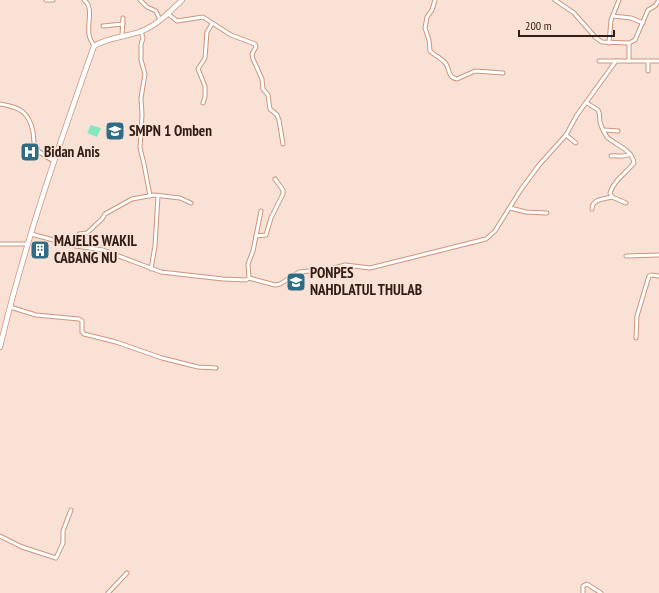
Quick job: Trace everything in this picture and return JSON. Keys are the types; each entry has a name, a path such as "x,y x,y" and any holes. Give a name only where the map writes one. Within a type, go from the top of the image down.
{"main road":[{"path":"0,348 31,234 54,161 94,46 103,41 142,31 160,20 182,0"}],"street":[{"path":"46,0 53,0"},
{"path":"84,0 90,7 89,35 94,46"},
{"path":"140,0 147,7 156,11 160,20"},
{"path":"435,0 432,10 426,19 425,32 429,40 430,51 443,61 452,78 457,79 475,71 503,73"},
{"path":"555,0 574,13 596,38 609,43 629,43 635,40 648,10 655,6 659,0"},
{"path":"609,43 610,26 619,0"},
{"path":"167,13 177,21 203,17 231,35 255,44 256,47 252,54 253,59 262,79 263,89 268,95 270,109 277,115 279,120 283,144"},
{"path":"613,16 631,18 643,23"},
{"path":"122,36 124,18"},
{"path":"103,26 123,24"},
{"path":"203,103 205,97 205,86 198,69 205,58 207,32 212,24"},
{"path":"142,31 143,38 141,45 141,60 145,74 141,98 142,115 140,148 150,196"},
{"path":"629,43 629,61"},
{"path":"599,61 659,62"},
{"path":"31,234 110,253 161,272 223,279 244,280 248,278 275,284 280,284 299,272 331,269 344,265 370,268 486,239 492,234 539,165 566,135 577,116 616,61"},
{"path":"648,62 648,71"},
{"path":"586,103 598,110 600,123 607,136 630,154 634,160 634,163 613,186 610,192 612,197"},
{"path":"0,104 16,108 26,114 32,131 35,147 54,161"},
{"path":"604,130 618,132"},
{"path":"566,135 576,143"},
{"path":"611,156 625,156 630,154"},
{"path":"256,236 266,235 271,218 283,194 283,190 275,178"},
{"path":"151,269 155,246 158,196"},
{"path":"76,246 79,234 88,232 102,219 105,214 128,200 158,196 180,198 191,203"},
{"path":"592,209 592,205 595,202 612,197 626,203"},
{"path":"510,208 526,212 547,213"},
{"path":"248,278 248,264 253,251 261,211"},
{"path":"0,244 28,244"},
{"path":"626,256 659,255"},
{"path":"636,338 637,316 649,276 659,276"},
{"path":"10,307 36,315 79,319 82,321 81,329 84,334 116,342 162,358 198,367 216,368"},
{"path":"0,536 22,547 56,558 63,543 63,531 71,510"},
{"path":"108,593 128,573"},
{"path":"583,593 582,586 587,584 601,593"}],"green space":[{"path":"91,125 101,128 97,137 87,133"}],"place":[{"name":"SMPN 1 Omben","path":"115,131"},
{"name":"Bidan Anis","path":"30,152"},
{"name":"MAJELIS WAKIL CABANG NU","path":"40,250"},
{"name":"PONPES NAHDLATUL THULAB","path":"296,282"}]}
